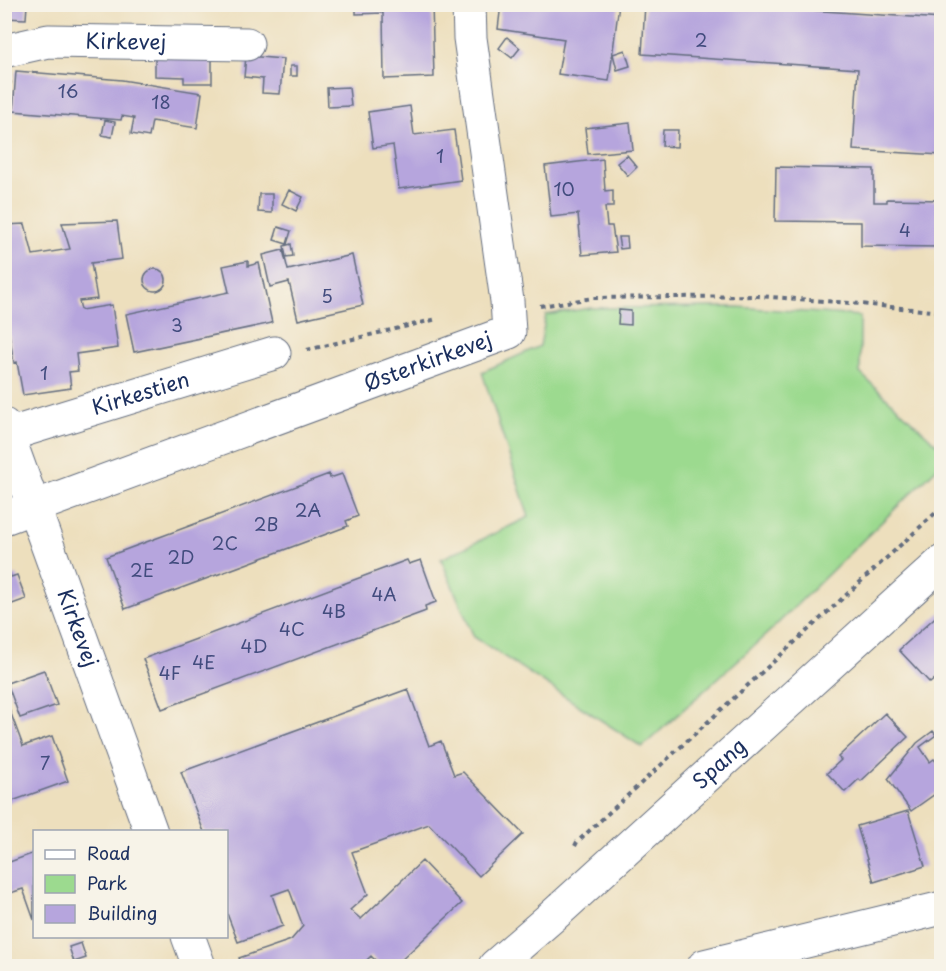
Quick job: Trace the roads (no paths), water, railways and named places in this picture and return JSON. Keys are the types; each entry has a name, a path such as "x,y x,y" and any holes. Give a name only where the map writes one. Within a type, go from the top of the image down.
{"street":[{"name":"Østerkirkevej","path":"35,506 509,332 507,301 470,38 470,4"},
{"name":"Kirkevej","path":"4,51 48,41 247,44"},
{"name":"Kirkestien","path":"6,430 274,353"},
{"name":"Kirkevej","path":"6,430 150,830"},
{"path":"4,518 35,506"},
{"name":"Spang","path":"495,966 564,907 942,562"},
{"path":"704,966 942,908"},
{"path":"189,938 199,966"}]}
